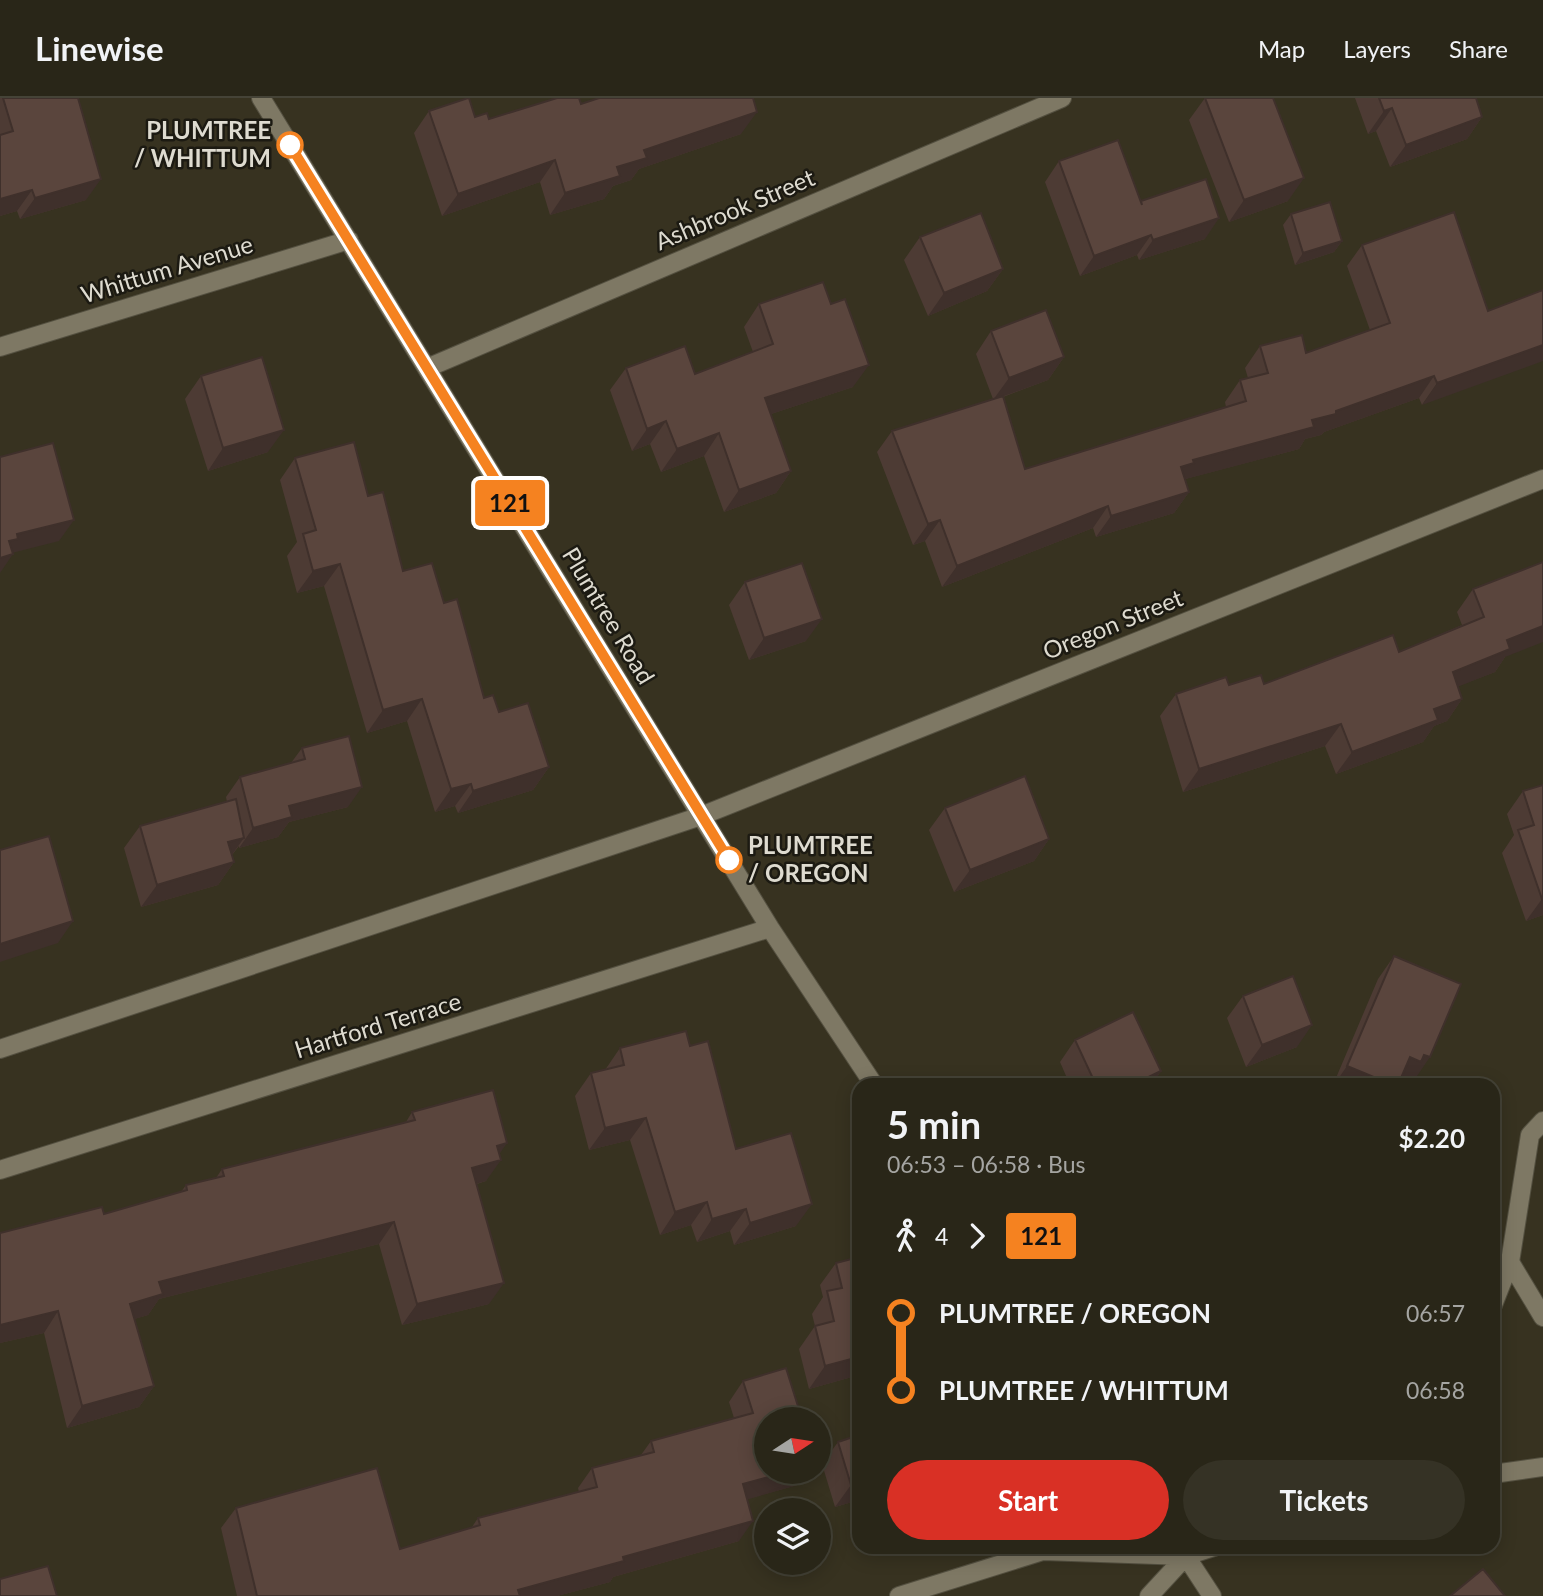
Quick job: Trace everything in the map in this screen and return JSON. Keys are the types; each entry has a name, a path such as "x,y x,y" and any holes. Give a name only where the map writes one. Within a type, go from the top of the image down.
{"street":[{"name":"Plumtree Road","path":"261,98 770,928 869,1078"},
{"name":"Ashbrook Street","path":"428,368 1062,98"},
{"name":"Whittum Avenue","path":"0,347 349,240"},
{"name":"Oregon Street","path":"701,816 1543,479"},
{"path":"0,1049 701,816"},
{"name":"Hartford Terrace","path":"0,1170 770,928"},
{"path":"1500,1287 1510,1262 1531,1135 1543,1121"},
{"path":"1510,1262 1543,1317"},
{"path":"1500,1473 1543,1467"},
{"path":"899,1596 1033,1554"},
{"path":"1149,1596 1181,1554"},
{"path":"1185,1554 1212,1596"}],"building":[{"path":"3,98 78,98 101,179 35,198 32,190 0,199 0,135 13,131"},
{"path":"469,98 475,117 487,113 489,119 557,98 579,98 581,104 599,98 753,98 757,112 644,150 647,158 617,167 620,176 565,193 555,160 458,194 429,111"},
{"path":"1205,98 1273,98 1304,178 1244,200"},
{"path":"1379,98 1476,98 1482,117 1406,145 1392,108 1384,111"},
{"path":"1118,140 1142,205 1141,201 1206,179 1219,218 1153,240 1151,235 1094,256 1059,161"},
{"path":"1330,202 1342,241 1303,253 1291,214"},
{"path":"1454,212 1488,311 1543,290 1543,345 1437,383 1434,376 1336,411 1336,414 1312,420 1314,427 1193,460 1194,463 1181,467 1189,492 1111,516 1108,506 957,566 940,520 928,524 892,431 1003,396 1025,469 1246,401 1240,380 1268,373 1260,346 1302,335 1306,353 1390,323 1362,245"},
{"path":"981,213 1003,269 944,293 920,237"},
{"path":"823,282 831,304 845,299 869,365 765,398 791,471 739,490 719,433 677,449 666,421 647,429 626,368 685,346 695,374 773,344 759,304"},
{"path":"1046,310 1064,357 1009,378 991,331"},
{"path":"262,357 284,430 223,448 201,376"},
{"path":"354,442 368,496 383,492 403,571 432,563 444,603 457,599 484,698 493,695 499,712 528,703 549,767 473,791 471,784 451,789 422,699 383,710 340,564 313,571 303,534 316,530 295,458"},
{"path":"53,443 74,520 17,534 18,539 9,541 13,554 0,558 0,457"},
{"path":"1543,562 1543,626 1507,640 1510,649 1453,672 1462,699 1434,709 1438,720 1352,752 1341,724 1199,769 1176,694 1226,677 1229,685 1261,675 1264,684 1393,635 1399,652 1484,617 1473,589"},
{"path":"802,563 822,619 764,638 745,582"},
{"path":"349,736 362,787 289,806 292,817 253,828 240,777 305,759 302,748"},
{"path":"1025,776 1049,839 970,870 945,808"},
{"path":"1543,785 1542,899 1518,830 1534,825 1523,791"},
{"path":"236,799 244,838 228,842 234,862 157,885 140,826"},
{"path":"49,836 73,921 0,944 0,850"},
{"path":"1394,956 1461,984 1430,1057 1424,1055 1421,1062 1410,1057 1401,1078 1376,1078 1347,1066"},
{"path":"1293,976 1312,1025 1262,1045 1243,996"},
{"path":"1133,1012 1161,1071 1146,1078 1093,1078 1075,1040"},
{"path":"686,1031 690,1046 708,1041 736,1149 791,1133 812,1204 750,1223 746,1209 712,1219 707,1202 675,1212 646,1118 605,1128 591,1073 624,1065 620,1048"},
{"path":"493,1090 507,1143 497,1146 501,1160 472,1168 504,1283 417,1304 394,1222 159,1282 163,1294 130,1304 154,1386 82,1406 58,1311 0,1325 0,1233 102,1207 104,1214 187,1190 186,1185 224,1176 222,1169 415,1120 412,1112"},
{"path":"852,1259 852,1359 825,1366 815,1326 834,1321 827,1291 842,1288 836,1263"},
{"path":"786,1368 798,1407 754,1407 754,1481 743,1484 753,1521 518,1590 520,1596 257,1596 236,1508 377,1468 400,1549 480,1525 478,1518 597,1487 592,1468 654,1452 651,1441 753,1413 743,1381"},
{"path":"852,1437 851,1485 838,1442"},
{"path":"48,1566 57,1596 0,1596 0,1579"},
{"path":"1483,1569 1505,1596 1450,1596"}],"bus line":[{"name":"121","path":"290,145 729,860"}],"place":[{"name":"PLUMTREE / WHITTUM","path":"290,145"},
{"name":"PLUMTREE / OREGON","path":"729,860"}]}
